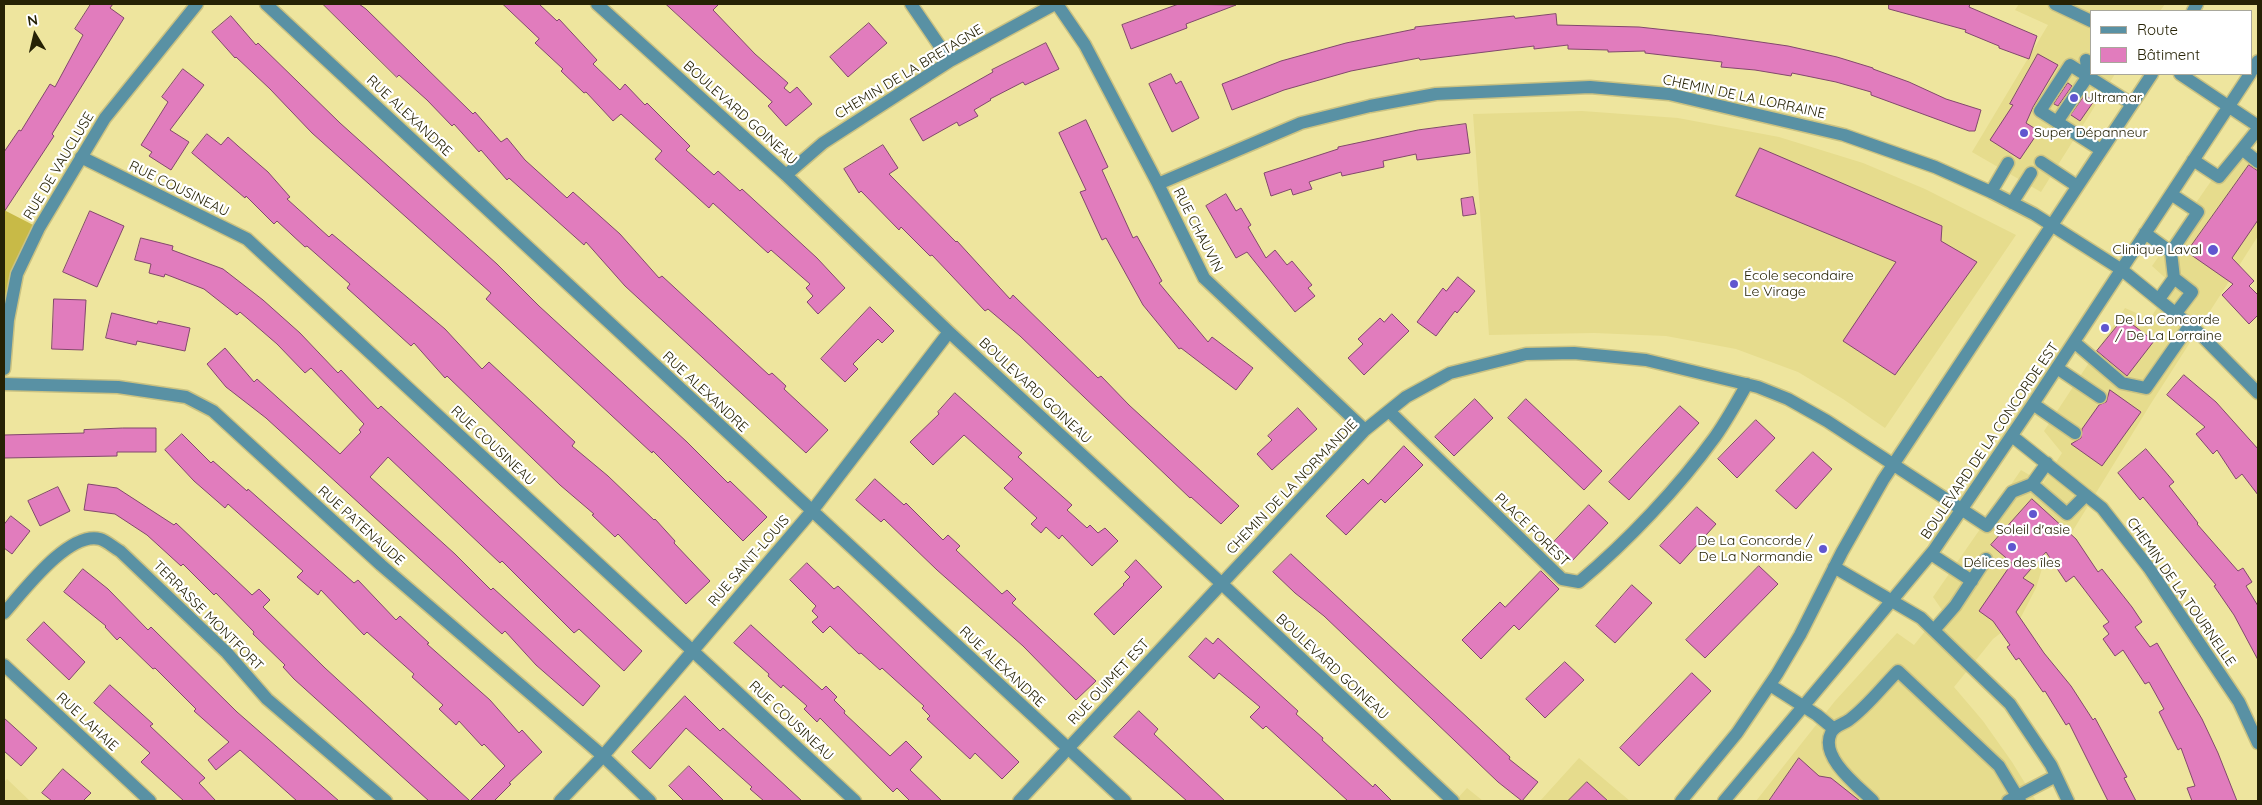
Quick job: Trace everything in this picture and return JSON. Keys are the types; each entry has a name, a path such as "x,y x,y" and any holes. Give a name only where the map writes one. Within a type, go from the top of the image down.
{"street":[{"name":"RUE DE VAUCLUSE","path":"4,369 8,320 17,274 39,228 105,118 197,4"},
{"name":"RUE ALEXANDRE","path":"266,4 1125,801"},
{"name":"BOULEVARD GOINEAU","path":"596,4 786,175 949,332 1221,583 1453,801"},
{"path":"911,4 950,61"},
{"name":"CHEMIN DE LA BRETAGNE","path":"786,175 823,143 950,61 1056,4"},
{"name":"RUE CHAUVIN","path":"1056,4 1085,45 1158,184 1204,278 1365,430"},
{"path":"2063,5 2090,20"},
{"path":"2057,122 2088,76 2088,57 2070,65 2040,111 2057,122 2101,150"},
{"path":"2070,65 2132,104"},
{"path":"1681,801 1737,732 1770,685 1796,643 1834,567 1893,464 2151,75"},
{"path":"2182,75 2258,128 2220,177 2194,160"},
{"name":"BOULEVARD DE LA CONCORDE EST","path":"1724,801 1931,554 2012,436 2249,75"},
{"name":"CHEMIN DE LA LORRAINE","path":"1158,184 1301,123 1370,106 1436,94 1590,87 1669,94 1844,135 1935,167 1991,192 2051,225 2122,270 2190,325 2258,393"},
{"path":"2242,149 2258,162"},
{"name":"RUE COUSINEAU","path":"81,157 247,240 855,801"},
{"path":"2040,162 2077,186"},
{"path":"1991,192 2008,163"},
{"path":"2012,203 2031,173"},
{"path":"2171,194 2198,212 2170,252 2174,278 2192,292 2176,313"},
{"path":"2145,234 2170,252"},
{"path":"2159,299 2174,278"},
{"path":"2074,342 2122,383 2146,388 2190,325"},
{"name":"RUE SAINT-LOUIS","path":"560,801 603,756 812,511 949,332"},
{"name":"CHEMIN DE LA NORMANDIE","path":"1221,583 1365,430 1390,412 1406,397 1450,373 1526,354 1574,353 1646,360 1773,392 1813,412 1987,526 2012,492 2032,484"},
{"path":"2057,368 2100,397"},
{"name":"RUE PATENAUDE","path":"4,384 118,387 186,398 213,411 382,566 603,756 650,801"},
{"name":"PLACE FOREST","path":"1390,412 1562,579 1579,582 1615,552 1685,474 1715,436 1747,384"},
{"path":"2033,404 2075,433"},
{"name":"CHEMIN DE LA TOURNELLE","path":"2012,436 2102,508 2149,568 2238,702 2258,743"},
{"path":"2047,463 2032,484 2067,514 2086,495"},
{"name":"TERRASSE MONTFORT","path":"4,613 60,552 83,540 100,539 120,551 227,653 267,699 386,801"},
{"path":"1931,554 1972,581"},
{"path":"1934,630 1955,606 1986,559"},
{"path":"1834,567 1894,600 1934,630 2010,704 2056,776 2068,801"},
{"name":"RUE OUIMET EST","path":"1019,801 1221,583"},
{"name":"RUE LAHAIE","path":"4,664 150,801"},
{"path":"1874,801 1834,760 1829,740 1834,729 1849,720 1898,671 1999,766 2015,799 2056,776"},
{"path":"1770,685 1802,707 1817,714 1834,729"}],"shaded area":[{"path":"2019,4 2165,4 2161,10 2090,10 2090,75 2114,75 2041,192 1972,152 2048,25 2015,10"},
{"name":"École secondaire Le Virage","path":"1582,111 1678,118 1779,137 1863,163 1925,189 2016,235 1885,428 1843,399 1798,372 1736,349 1666,336 1594,333 1489,335 1473,114"},
{"path":"2239,141 2258,154 2258,236 2150,405 2072,532 2045,559 2036,588 2021,617 1993,639 1954,687 1983,721 2012,762 2036,801 1756,801 1835,701 1897,633 1914,645 1942,610 1933,597 2021,470 2043,483 2062,453 2044,431 2125,308 2150,319 2172,284 2152,266"},
{"path":"4,210 39,228 28,249 4,369"},
{"path":"1579,758 1630,801 1540,801"},
{"path":"7,779 30,801 4,801 4,782"},
{"path":"1467,788 1483,801 1455,801"}],"building":[{"path":"91,4 113,4 110,8 124,18 52,134 54,136 4,212 4,152 19,130 21,131 50,84 55,87 83,35 75,29"},
{"path":"323,4 359,4 366,9 473,114 475,112 501,142 507,138 525,160 567,198 573,192 620,234 659,278 662,276 769,375 772,373 786,386 784,389 828,430 806,453 625,286 586,242 584,245 509,178 507,180 481,150 479,152 454,124 452,126 399,75 397,77"},
{"path":"503,4 539,4 557,21 559,19 597,60 593,64 620,90 625,84 645,105 647,103 690,146 686,150 714,175 718,171 740,191 742,189 817,258 845,288 818,314 807,302 813,296 806,288 810,284 771,250 768,253 713,203 709,208 655,159 662,151 621,114 613,121 586,92 584,93 561,71 563,69 535,43 539,39"},
{"path":"666,4 719,4 713,10 755,54 788,83 784,88 790,93 797,87 812,104 786,126 768,106 772,102"},
{"path":"1179,4 1236,5 1186,24 1187,28 1131,49 1122,25"},
{"path":"1889,4 1970,4 1969,7 2037,36 2029,59 1999,48 1999,46 1965,32 1966,30 1889,9"},
{"path":"1556,14 1557,25 1639,27 1712,35 1788,46 1837,57 1873,68 1946,99 1981,110 1975,131 1969,131 1871,95 1871,92 1836,82 1792,73 1791,76 1721,67 1722,62 1645,53 1645,51 1608,52 1608,50 1568,49 1568,45 1534,49 1534,46 1420,60 1419,58 1351,71 1284,90 1232,110 1222,84 1281,61 1346,43 1415,29 1415,27 1514,16 1515,18"},
{"path":"231,16 256,45 258,43 340,123 497,264 539,306 687,442 728,483 730,481 767,517 743,541 653,451 652,453 486,299 491,293 312,133 270,89 235,58 212,32"},
{"path":"869,23 887,43 848,77 830,57"},
{"path":"1046,43 1059,69 1025,85 1023,82 990,99 974,110 978,116 959,126 957,122 923,141 910,119 993,72 992,70"},
{"path":"2038,54 2058,65 2033,107 2026,123 2039,131 2020,159 1990,140 2013,105 2010,104"},
{"path":"183,69 204,85 170,130 189,142 171,170 149,156 152,152 141,145 168,102 162,97"},
{"path":"1171,74 1176,84 1181,81 1199,118 1172,132 1149,84"},
{"path":"2068,83 2072,86 2058,106 2054,104"},
{"path":"2085,95 2094,101 2080,121 2071,115"},
{"path":"1086,120 1108,167 1102,170 1133,238 1137,236 1162,281 1159,283 1208,342 1212,337 1253,368 1236,390 1181,348 1179,349 1143,305 1106,238 1102,240 1080,192 1086,190 1059,133"},
{"path":"1466,124 1470,153 1417,160 1416,154 1383,161 1384,167 1342,176 1341,172 1309,182 1312,189 1293,195 1291,189 1271,196 1264,173 1338,149 1338,147 1418,130"},
{"path":"207,134 221,145 228,137 268,172 290,197 287,199 329,237 332,234 445,329 482,369 489,362 575,442 572,446 655,519 675,541 674,543 710,581 686,604 618,534 615,537 592,515 594,514 560,485 447,376 445,378 414,343 411,346 347,288 350,284 277,221 274,224 246,196 245,198 192,153"},
{"path":"883,145 898,168 889,174 957,241 1010,299 1013,295 1098,378 1101,376 1129,405 1239,506 1221,524 1190,498 1020,336 988,309 985,311 932,255 930,256 901,227 899,230 861,191 859,193 844,169"},
{"path":"1760,148 1942,226 1941,241 1977,262 1895,375 1843,341 1896,262 1736,196"},
{"path":"2249,165 2258,171 2258,220 2232,258 2254,281 2249,286 2258,295 2258,315 2249,324 2222,295 2233,284 2187,252"},
{"path":"1226,194 1236,211 1241,208 1251,225 1248,227 1266,258 1275,250 1287,265 1292,261 1312,285 1308,288 1315,296 1295,312 1247,252 1236,258 1206,206"},
{"path":"1473,197 1476,214 1463,216 1461,199"},
{"path":"90,211 124,226 97,287 63,272"},
{"path":"141,238 173,246 172,250 223,269 263,300 300,333 338,373 341,370 378,409 381,406 642,651 624,671 579,629 574,633 502,561 500,563 388,457 370,477 455,554 491,590 493,588 600,686 583,706 536,665 505,631 502,634 266,418 226,387 207,364 225,348 254,382 257,379 340,454 361,432 359,430 364,424 311,368 305,373 277,344 240,312 237,315 204,289 165,274 164,277 149,273 151,264 135,260"},
{"path":"1458,277 1475,291 1457,313 1455,311 1436,336 1417,322 1443,288 1446,291"},
{"path":"54,299 86,300 83,350 52,349"},
{"path":"870,307 894,331 882,343 878,339 853,364 858,369 845,382 821,359"},
{"path":"112,313 157,324 158,321 190,328 185,351 137,341 136,345 106,338"},
{"path":"1392,314 1409,331 1364,375 1348,358 1363,344 1358,339 1380,318 1384,322"},
{"path":"2124,318 2154,341 2127,376 2097,351"},
{"path":"2184,375 2216,402 2258,449 2258,495 2242,474 2236,479 2217,450 2213,454 2196,434 2205,427 2167,395"},
{"path":"2110,390 2141,412 2102,466 2071,444 2081,438 2082,429 2099,405 2106,402"},
{"path":"955,393 1022,453 1018,457 1072,505 1067,510 1087,528 1090,525 1098,533 1105,528 1118,541 1092,566 1062,535 1059,539 1046,527 1041,533 1031,524 1037,518 1004,488 1013,479 964,435 933,465 910,442 939,414 938,412"},
{"path":"1475,399 1493,418 1454,456 1435,437"},
{"path":"1526,399 1602,471 1584,490 1508,418"},
{"path":"1680,406 1699,423 1629,500 1609,482"},
{"path":"1298,408 1317,429 1272,470 1257,454 1272,440 1268,436"},
{"path":"1756,420 1775,438 1737,478 1718,459"},
{"path":"156,428 156,452 117,452 117,456 4,458 4,435 84,433 84,430"},
{"path":"182,434 211,463 213,461 247,491 248,489 354,583 358,580 396,620 400,616 429,643 427,644 490,700 519,733 522,730 542,752 509,783 511,784 494,801 470,801 505,766 484,744 482,746 459,721 456,725 439,709 443,705 412,677 414,674 367,632 364,635 321,590 318,595 297,577 303,571 228,504 225,508 194,481 165,450"},
{"path":"1404,446 1423,465 1385,503 1381,499 1346,535 1326,516 1363,479 1368,484"},
{"path":"2146,449 2174,482 2169,486 2197,524 2238,571 2243,568 2252,582 2246,586 2258,606 2258,660 2234,615 2214,586 2216,585 2143,497 2140,500 2118,473"},
{"path":"1813,452 1832,469 1796,509 1776,491"},
{"path":"875,479 904,505 906,503 943,540 948,535 960,546 956,550 1002,594 1007,590 1016,599 1012,603 1096,681 1076,700 1023,646 937,570 884,519 881,522 856,500"},
{"path":"88,484 117,488 174,525 176,523 252,595 259,589 270,600 263,607 325,668 470,801 429,801 294,679 283,667 285,665 253,634 254,632 216,593 214,595 183,564 181,566 147,535 115,514 84,510"},
{"path":"58,487 70,511 40,526 28,501"},
{"path":"2032,499 2076,539 2098,572 2102,569 2142,622 2135,627 2150,647 2157,643 2202,719 2237,801 2192,801 2187,788 2195,786 2181,748 2178,750 2159,712 2164,709 2149,682 2145,684 2123,650 2115,656 2103,639 2109,634 2103,626 2109,622 2074,576 2066,582 2046,552 2023,578 2034,585 2016,612 2044,653 2071,686 2093,720 2095,718 2127,777 2124,778 2136,801 2108,801 2069,723 2066,725 2045,691 2043,692 2019,658 2016,660 2007,647 2010,645 1993,621 1979,611 2012,563 1991,545"},
{"path":"1589,505 1608,523 1571,562 1552,544"},
{"path":"1697,507 1716,524 1680,564 1660,546"},
{"path":"11,516 30,531 12,554 4,548 4,525"},
{"path":"1291,554 1510,757 1509,759 1538,782 1522,801 1498,782 1324,616 1295,593 1273,572"},
{"path":"1136,560 1162,587 1114,635 1094,614 1124,585 1130,577 1125,572"},
{"path":"807,563 834,589 838,586 1019,762 1002,779 975,753 970,759 927,719 930,716 922,708 924,706 882,668 880,670 861,653 859,654 830,626 823,633 812,622 818,617 812,611 816,606 790,580"},
{"path":"1759,566 1778,584 1705,658 1686,640"},
{"path":"83,569 108,589 148,630 151,627 237,712 339,801 297,801 240,750 216,770 208,760 229,742 194,711 196,709 155,668 153,669 120,637 117,640 106,626 64,592"},
{"path":"1541,571 1559,589 1519,630 1514,625 1481,659 1462,640 1500,602 1505,607"},
{"path":"1632,585 1652,603 1615,643 1596,626"},
{"path":"44,622 85,662 69,680 27,640"},
{"path":"751,625 822,690 826,686 837,697 834,700 845,711 844,713 890,756 906,741 922,757 910,770 942,801 910,801 897,788 893,792 820,718 817,722 804,709 807,706 783,685 781,688 768,676 769,674 734,643"},
{"path":"1206,638 1213,644 1218,638 1298,711 1296,714 1323,738 1322,740 1373,787 1375,784 1392,801 1348,801 1266,726 1263,729 1250,717 1260,707 1219,673 1214,679 1189,657"},
{"path":"1565,662 1584,680 1545,718 1526,699"},
{"path":"1692,673 1711,691 1639,766 1620,748"},
{"path":"110,685 153,724 150,726 205,778 199,783 216,801 184,801 141,762 150,753 94,703"},
{"path":"685,696 720,731 723,728 802,801 764,801 750,789 752,787 686,728 650,769 632,752"},
{"path":"1139,711 1158,729 1154,734 1225,801 1187,801 1114,737"},
{"path":"4,718 37,748 21,766 4,751"},
{"path":"1799,758 1819,776 1831,778 1860,801 1769,801"},
{"path":"689,766 724,801 684,801 669,786"},
{"path":"63,769 91,793 83,801 52,801 42,793"},
{"path":"1587,782 1608,801 1568,801"}],"place":[{"name":"Ultramar","path":"2074,98"},
{"name":"Super Dépanneur","path":"2024,133"},
{"name":"Clinique Laval","path":"2213,250"},
{"name":"École secondaire Le Virage","path":"1734,284"},
{"name":"De La Concorde / De La Lorraine","path":"2105,328"},
{"name":"Soleil d'asie","path":"2033,514"},
{"name":"Délices des îles","path":"2012,547"},
{"name":"De La Concorde / De La Normandie","path":"1823,549"}]}
